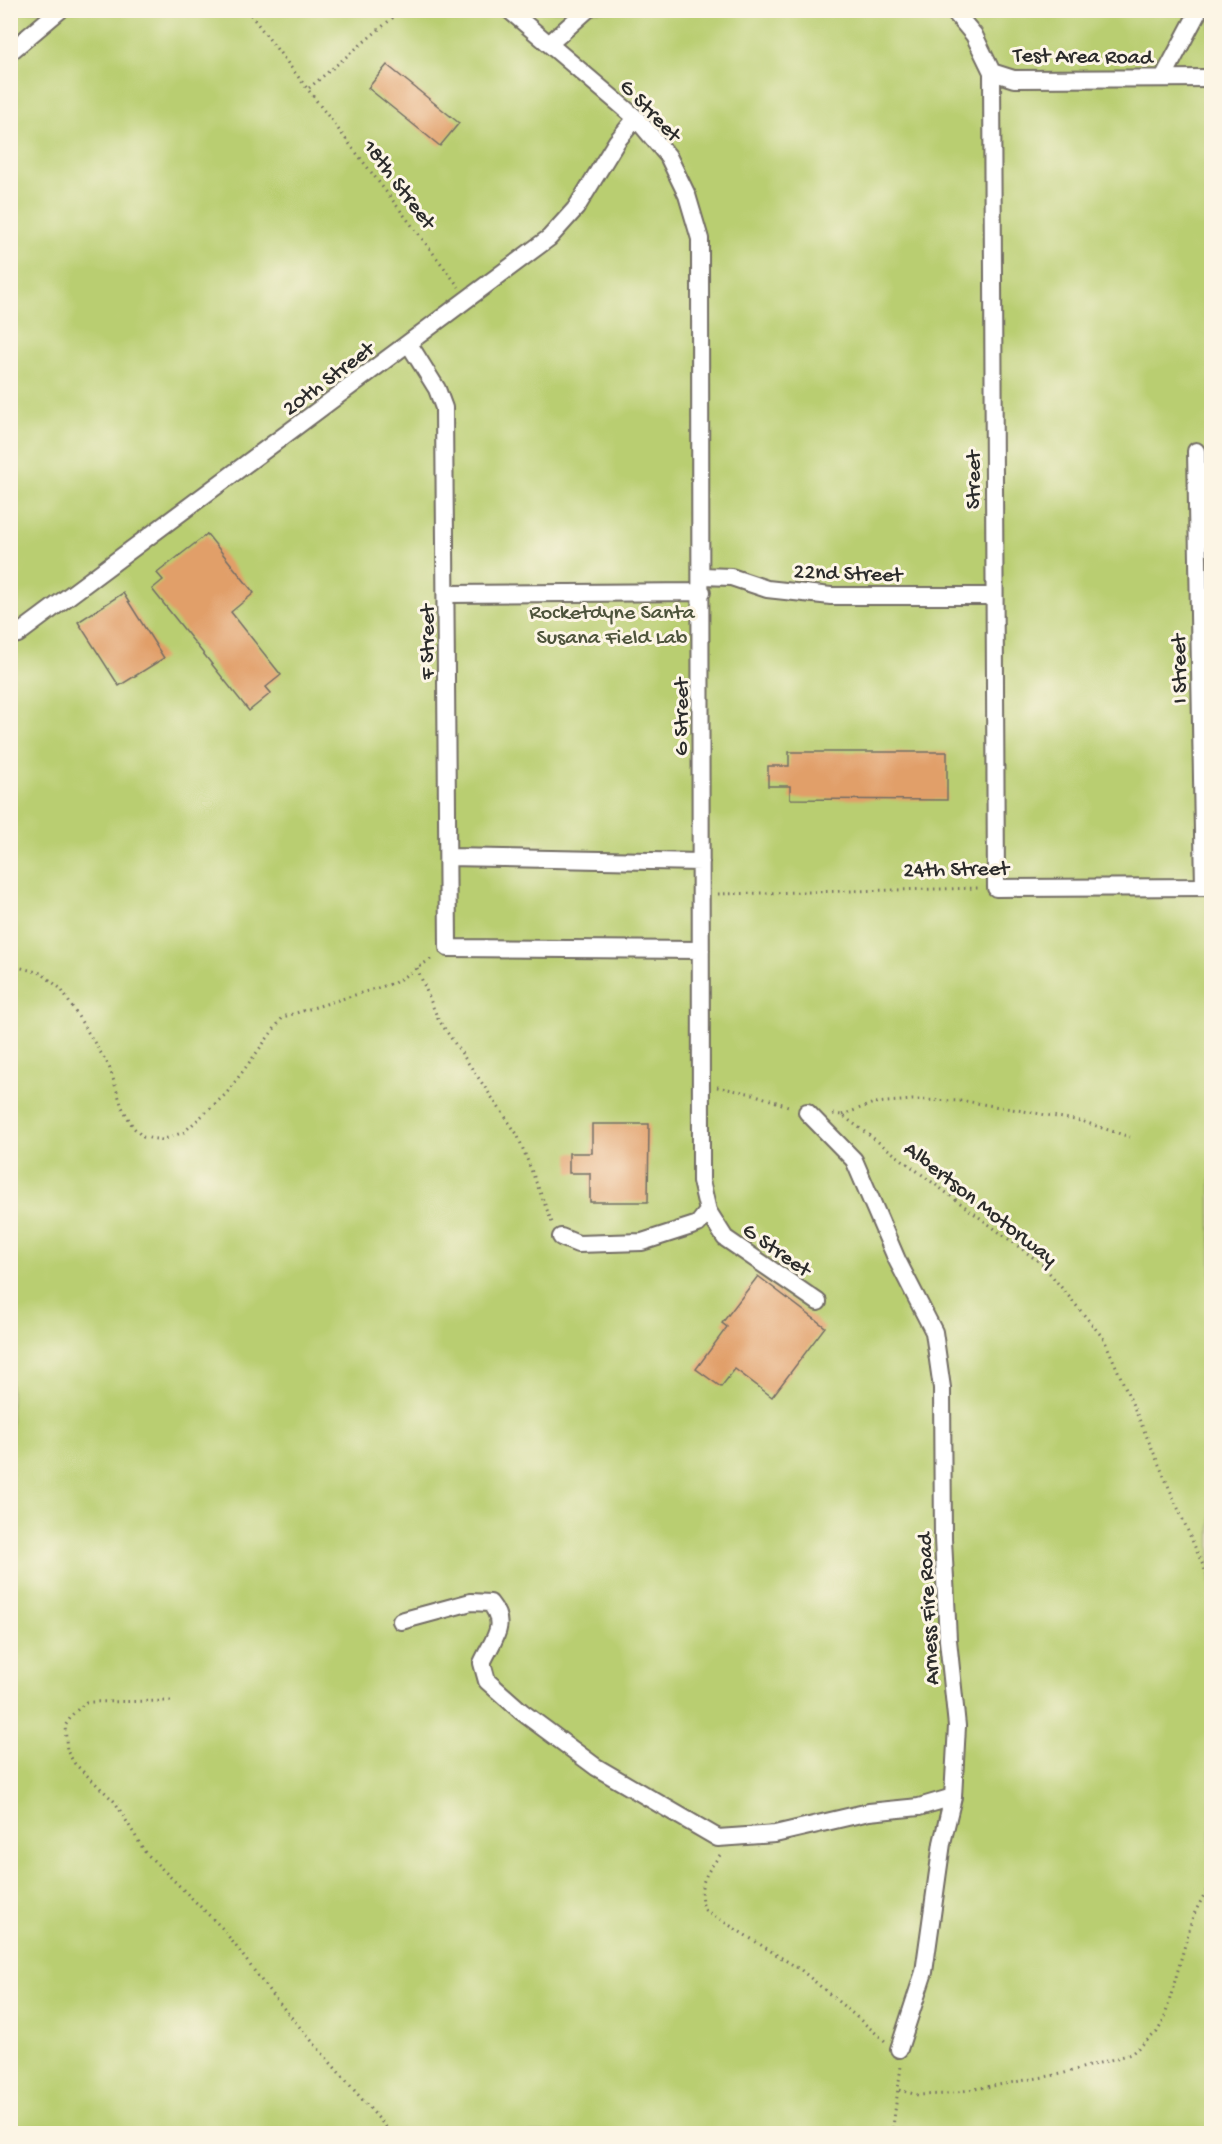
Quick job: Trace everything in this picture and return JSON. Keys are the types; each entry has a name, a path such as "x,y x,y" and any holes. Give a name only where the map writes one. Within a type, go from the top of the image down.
{"lane":[{"path":"10,52 60,10"},
{"name":"G Street","path":"509,10 636,118 668,156 687,195 700,239 701,1181 708,1211 725,1238 818,1302"},
{"path":"549,44 587,10"},
{"name":"Test Area Road","path":"953,10 974,35 992,72 1014,80 1212,78"},
{"path":"1163,78 1199,10"},
{"name":"Street","path":"992,72 996,888"},
{"name":"20th Street","path":"10,636 18,634 410,344 549,238 576,208 617,141 636,118"},
{"name":"F Street","path":"410,344 438,389 444,408 448,948"},
{"name":"I Street","path":"1196,451 1208,887"},
{"name":"22nd Street","path":"447,594 702,584 731,577 767,589 831,596 994,596"},
{"path":"448,857 701,862"},
{"name":"24th Street","path":"996,888 1208,887"},
{"path":"448,948 701,950"},
{"name":"Arness Fire Road","path":"807,1112 854,1160 897,1260 934,1332 942,1388 943,1539 948,1640 957,1726 952,1797 942,1843 924,1972 899,2049"},
{"path":"561,1237 578,1244 642,1242 698,1224 708,1211"},
{"path":"401,1621 471,1602 490,1603 499,1614 499,1629 482,1663 487,1681 522,1712 596,1767 718,1838 775,1834 869,1812 919,1807 952,1797"}],"path":[{"name":"18th Street","path":"247,10 468,298"},
{"path":"309,88 402,10"},
{"name":"24th Street","path":"701,894 996,888"},
{"path":"10,965 41,973 61,989 109,1066 122,1107 133,1127 143,1137 162,1140 184,1132 226,1094 283,1017 394,983 448,948"},
{"path":"417,968 438,1019 517,1134 536,1176 551,1222 561,1237"},
{"path":"702,1085 753,1094 807,1112 843,1115 874,1103 913,1100 965,1101 1081,1121 1130,1137"},
{"name":"Albertson Motorway","path":"843,1115 1042,1264 1104,1339 1212,1586"},
{"path":"171,1701 101,1700 86,1702 73,1714 65,1726 64,1738 67,1751 75,1764 115,1802 145,1852 222,1929 273,1996 392,2133"},
{"path":"734,1837 706,1873 701,1888 701,1901 705,1910 801,1970 877,2036 899,2049 902,2074 892,2133"},
{"path":"899,2090 918,2096 946,2094 1060,2074 1131,2054 1157,2032 1164,2020 1193,1916 1212,1880"}],"green space":[{"name":"Rocketdyne Santa Susana Field Lab","path":"10,11 1211,11 1211,2133 11,2133"}],"building":[{"path":"387,65 459,123 440,146 368,88"},
{"path":"207,534 254,593 231,612 281,675 266,687 271,693 249,711 152,589 163,580 157,573"},
{"path":"123,593 164,658 119,686 78,622"},
{"path":"789,752 947,752 947,800 790,799 790,786 768,786 768,766 789,766"},
{"path":"592,1124 649,1124 648,1202 590,1202 590,1173 569,1173 569,1153 592,1153"},
{"path":"758,1276 825,1327 772,1397 735,1369 721,1387 696,1369 727,1327 722,1323"}]}
